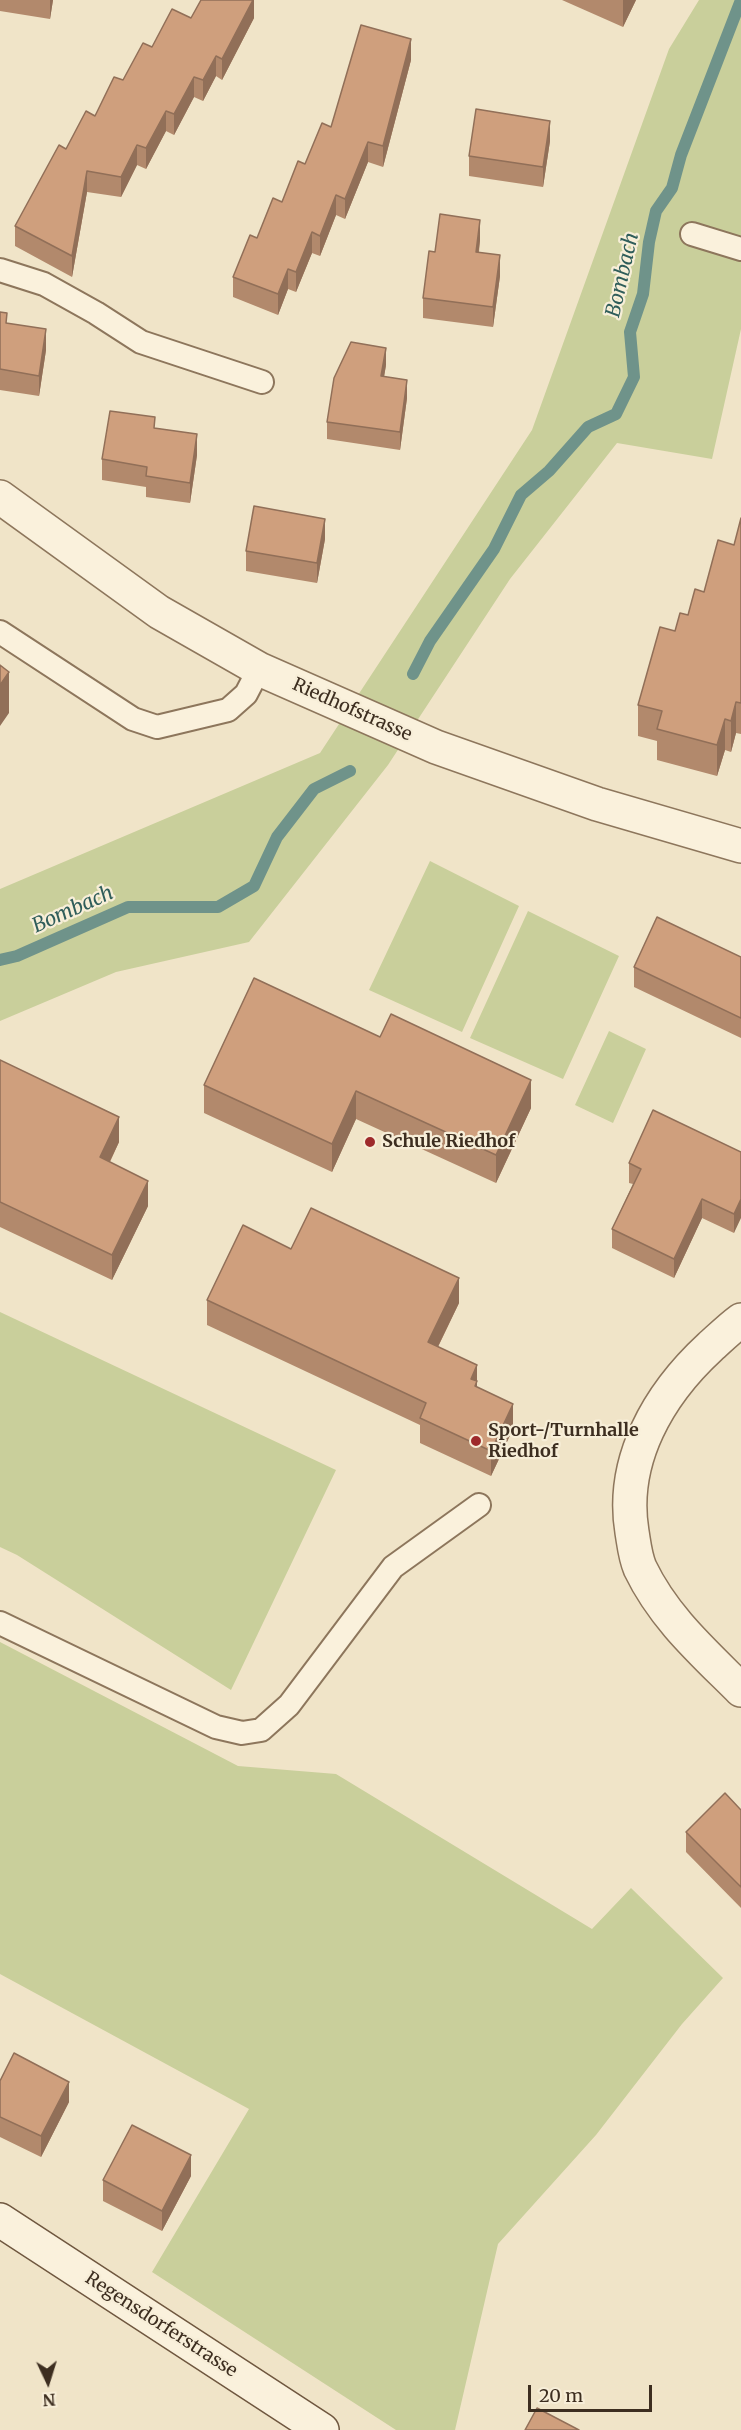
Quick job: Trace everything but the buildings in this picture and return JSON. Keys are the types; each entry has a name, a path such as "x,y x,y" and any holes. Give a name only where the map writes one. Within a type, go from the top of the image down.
{"street":[{"name":"Riedhofstrasse","path":"0,497 159,612 259,669 436,747 597,804 741,846"},
{"path":"741,1320 690,1365 659,1406 638,1450 629,1485 629,1518 640,1568 666,1614 741,1690"},
{"name":"Regensdorferstrasse","path":"0,2220 322,2430"}],"lane":[{"path":"692,234 741,249"},
{"path":"0,270 44,284 141,342 262,382"},
{"path":"0,632 133,719 157,727 228,710 246,694 259,669"},
{"path":"0,1623 216,1727 242,1732 261,1730 289,1705 393,1567 479,1505"}],"green space":[{"path":"699,0 741,0 741,329 712,459 617,443 510,579 388,765 249,942 116,972 0,1021 0,889 320,753 532,430 669,49"},
{"path":"430,861 519,906 462,1032 369,990"},
{"path":"528,911 619,956 563,1079 470,1038"},
{"path":"609,1031 646,1049 613,1123 575,1105"},
{"path":"0,1312 336,1470 231,1690 17,1555 0,1547"},
{"path":"0,1642 238,1766 336,1774 592,1929 631,1888 723,1978 682,2024 596,2135 498,2244 455,2430 396,2430 152,2272 249,2109 0,1974"}],"waterway":[{"name":"Bombach","path":"413,674 430,641 494,549 521,495 549,471 588,427 616,414 634,377 630,332 643,294 649,242 656,211 672,188 681,155 741,0"},
{"name":"Bombach","path":"0,960 17,956 128,907 218,907 254,886 277,837 314,789 350,771"}],"place":[{"name":"Schule Riedhof","path":"370,1142"},
{"name":"Sport-/Turnhalle Riedhof","path":"476,1441"}]}
